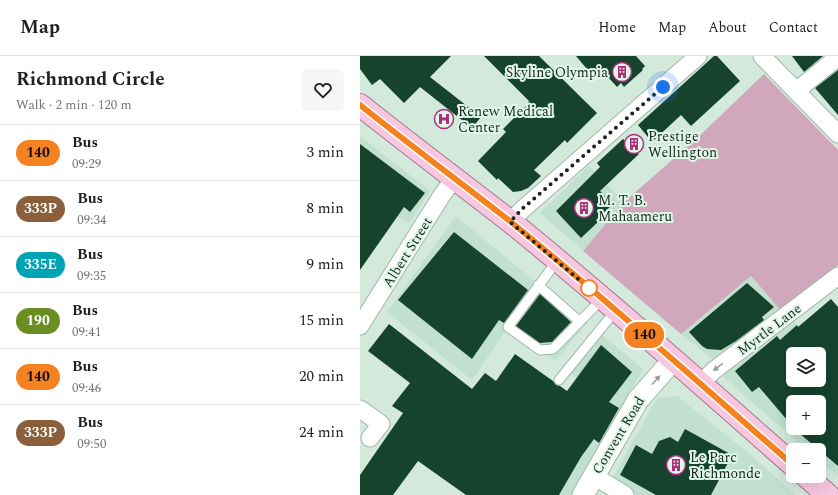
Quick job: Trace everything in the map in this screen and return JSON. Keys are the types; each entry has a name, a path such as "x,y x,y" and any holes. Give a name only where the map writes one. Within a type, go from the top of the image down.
{"main road":[{"path":"360,105 510,222 609,304 786,459"},
{"path":"814,483 828,495"}],"street":[{"path":"510,222 522,209 698,56"},
{"path":"762,56 838,134"},
{"path":"796,91 838,57"},
{"name":"Albert Street","path":"360,326 442,195 454,179"},
{"name":"Myrtle Lane","path":"701,384 713,371 835,283"},
{"name":"Convent Road","path":"583,495 638,400 673,360"},
{"path":"360,409 381,424 370,438"},
{"path":"594,476 618,493"}],"lane":[{"path":"557,261 508,327 540,350 553,349 579,321 609,304"},
{"path":"538,285 579,321"},
{"path":"559,380 609,304"}],"shaded area":[{"path":"764,74 838,150 838,265 782,312 751,276 681,334 583,251 624,202 694,141"},
{"path":"360,136 430,191 409,224 360,192"},
{"path":"589,166 624,202 583,251 540,213"},
{"path":"456,216 533,280 588,322 555,361 508,327 472,380 387,312"},
{"path":"751,276 782,312 712,359 681,334"},
{"path":"794,321 817,347 786,347 786,387 803,387 813,395 786,395 786,432 721,375"},
{"path":"595,329 643,369 570,495 511,495 585,384 564,368"},
{"path":"677,396 751,455 796,495 637,495 611,481 657,398"},
{"path":"826,404 838,413 838,476 826,466 826,443 799,443 790,435 826,435"}],"building":[{"path":"360,56 451,56 430,77 481,117 472,128 420,87 404,103 380,79 372,85 360,69"},
{"path":"484,56 539,56 597,113 567,143 565,140 534,170 541,176 528,188 521,191 513,192 498,178 497,180 478,161 506,132 503,129 528,104 529,101"},
{"name":"Skyline Olympia","path":"576,56 636,56 645,66 642,69 643,70 624,87 621,83 617,87 600,68 592,75"},
{"path":"714,56 717,56 740,81 691,126 681,115 652,142 638,125"},
{"path":"792,56 823,56 804,72"},
{"path":"838,70 838,115 815,88"},
{"name":"M. T. B. Mahaameru","path":"623,139 639,154 600,191 613,204 596,220 598,222 581,238 556,211 600,167 597,163"},
{"path":"360,144 425,193 410,212 404,207 360,270"},
{"path":"454,232 528,290 504,323 499,320 472,359 398,300"},
{"path":"747,283 774,307 762,317 764,320 736,341 721,350 707,349 702,346 689,332"},
{"path":"540,294 571,322 552,342 540,343 516,326"},
{"path":"831,299 838,307 838,466 826,456 826,443 811,443 801,435 826,435 826,395 786,395 786,419 759,387 752,392 735,371 777,336 780,340 797,325 798,327"},
{"path":"389,324 472,389 485,373 496,381 515,354 553,381 556,385 567,391 601,345 632,372 609,402 619,408 599,443 594,439 581,457 559,495 466,495 418,461 393,495 360,495 360,475 403,413 392,406 410,383 368,351"},
{"name":"Le Parc Richmonde","path":"685,429 732,455 711,495 656,495 620,475 636,445 652,454 659,441 670,437 678,442"}],"bus line":[{"name":"140","path":"360,105 546,251 786,459"}],"place":[{"name":"Skyline Olympia","path":"622,72"},
{"name":"Renew Medical Center","path":"444,119"},
{"name":"Prestige Wellington","path":"634,144"},
{"name":"M. T. B. Mahaameru","path":"584,208"},
{"name":"Le Parc Richmonde","path":"676,465"}],"route":[{"path":"589,288 510,222 522,209 663,87"}]}
